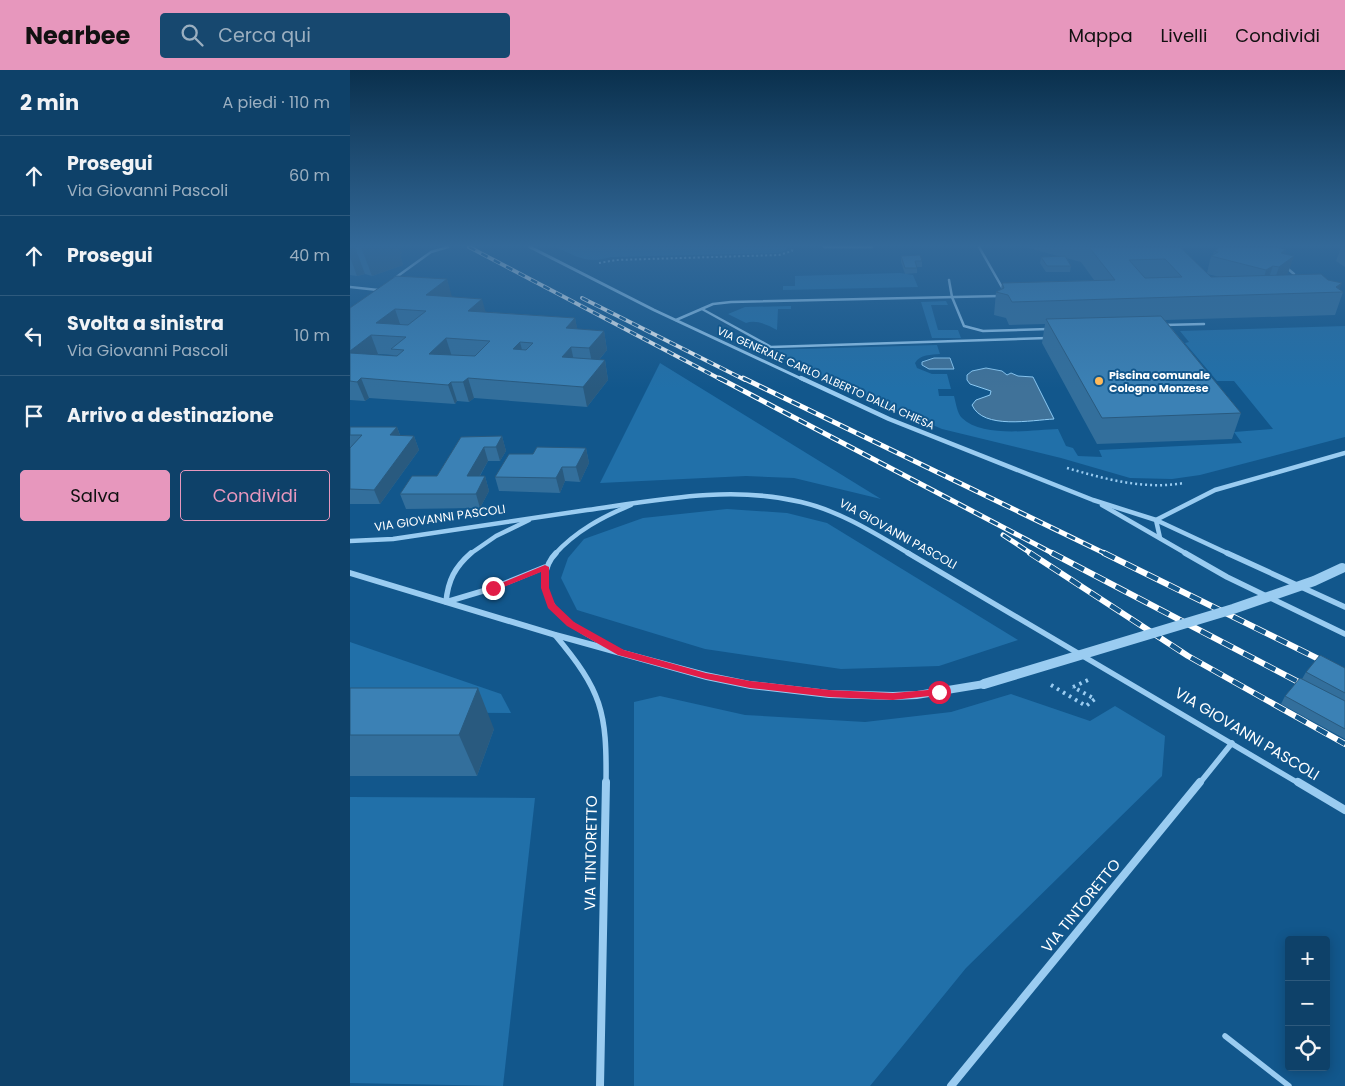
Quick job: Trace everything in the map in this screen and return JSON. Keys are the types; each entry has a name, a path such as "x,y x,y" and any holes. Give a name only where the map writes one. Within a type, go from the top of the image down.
{"street":[{"name":"VIA GENERALE CARLO ALBERTO DALLA CHIESA","path":"625,294 889,419 1093,500 1156,520 1345,607"},
{"path":"1160,538 1156,520 1215,490 1345,453"},
{"name":"VIA GIOVANNI PASCOLI","path":"350,541 393,539 534,517 699,495 729,494 778,497 824,508 878,535 1345,810"},
{"name":"VIA GENERALE CARLO ALBERTO DALLA CHIESA","path":"1093,500 1227,577 1345,634"},
{"path":"446,602 493,588 545,567 579,531 602,517 639,502"},
{"name":"VIA GIOVANNI PASCOLI","path":"446,602 450,578 466,556 494,537 534,517"},
{"path":"545,567 545,588 551,606 570,624 621,653"},
{"path":"350,573 555,634 706,676 802,692 893,696 924,694 984,684 1233,609 1314,581 1344,568"},
{"name":"VIA TINTORETTO","path":"555,634 584,672 593,688 603,715 606,758 600,1086"},
{"name":"VIA TINTORETTO","path":"951,1086 1232,743"}],"lane":[{"path":"951,294 964,326 983,331 1050,329"},
{"path":"676,320 713,304 731,302 952,298 1007,296 1006,294"},
{"path":"702,309 770,347 1047,338"},
{"path":"1156,326 1204,324"},
{"path":"1225,1036 1289,1086"}],"path":[{"path":"1046,682 1086,706 1094,699 1073,687"}],"shaded area":[{"path":"946,301 948,305 931,305 938,330 958,330 961,338 932,338 921,302"},
{"path":"791,306 791,309 778,309 777,330 758,322 746,323 728,314 745,307"},
{"path":"1345,326 1345,437 1200,475 1172,479 1130,478 1061,458 942,429 830,381 765,350 937,345 940,354 920,358 915,363 917,368 932,374 947,374 951,389 938,389 939,396 954,396 962,418 971,424 994,431 1058,429 1066,446 1073,448 1078,456 1102,457 1099,450 1242,443 1234,432 1273,429 1234,381 1217,381 1185,343 1189,342 1180,331"},
{"path":"934,358 950,358 954,369 929,369 922,365 922,362"},
{"path":"660,363 881,499 794,478 746,476 600,483"},
{"path":"986,368 1002,371 1007,375 1011,373 1018,376 1033,377 1054,419 1009,422 986,418 978,413 972,405 976,400 990,395 991,391 970,384 967,380 967,375 972,371"},
{"path":"727,509 787,513 827,523 1018,640 939,666 841,669 705,649 577,610 561,578 568,558 584,539 643,518"},
{"path":"350,642 501,694 511,713 350,712"},
{"path":"1011,694 1090,721 1115,706 1165,736 1162,776 966,968 870,1086 634,1086 634,702 660,696 745,715 865,722 951,712"},
{"path":"350,797 535,798 503,1086 350,1083"}],"building":[{"path":"370,294 427,294 482,299 468,311 575,318 566,328 604,331 589,348 571,347 562,357 605,360 583,387 468,378 463,382 451,382 448,385 361,378 357,382 350,381 350,353 397,356 404,350 391,349 406,337 371,335 350,351 350,308","holes":["395,309 426,311 408,325 376,323","446,338 490,341 475,356 429,354","520,342 533,343 526,350 513,349"]},
{"path":"1006,294 1263,294 1012,302"},
{"path":"1161,316 1241,413 1102,418 1046,319"},
{"path":"350,427 397,427 390,435 414,436 374,490 350,489 350,448 362,435 350,435"},
{"path":"502,436 496,447 484,447 467,476 485,476 476,494 400,494 412,476 437,476 461,437"},
{"path":"537,447 586,448 576,467 562,467 556,478 495,477 509,454 533,454"},
{"path":"1320,655 1345,668 1345,693 1306,672"},
{"path":"1300,678 1345,701 1345,729 1285,696"},
{"path":"350,688 478,688 459,735 350,735"}],"railway":[{"path":"559,294 722,380"},
{"path":"582,298 745,380"},
{"path":"719,378 1054,554"},
{"path":"743,378 1106,554"},
{"path":"1003,535 1032,554"},
{"path":"1030,553 1188,656 1345,744"},
{"path":"1052,553 1310,688"},
{"path":"1104,553 1345,672"}],"place":[{"name":"Piscina comunale Cologno Monzese","path":"1099,381"}],"route":[{"path":"493,588 545,567 545,588 551,606 570,624 621,653 706,676 750,685 829,694 893,696 939,692"}]}
